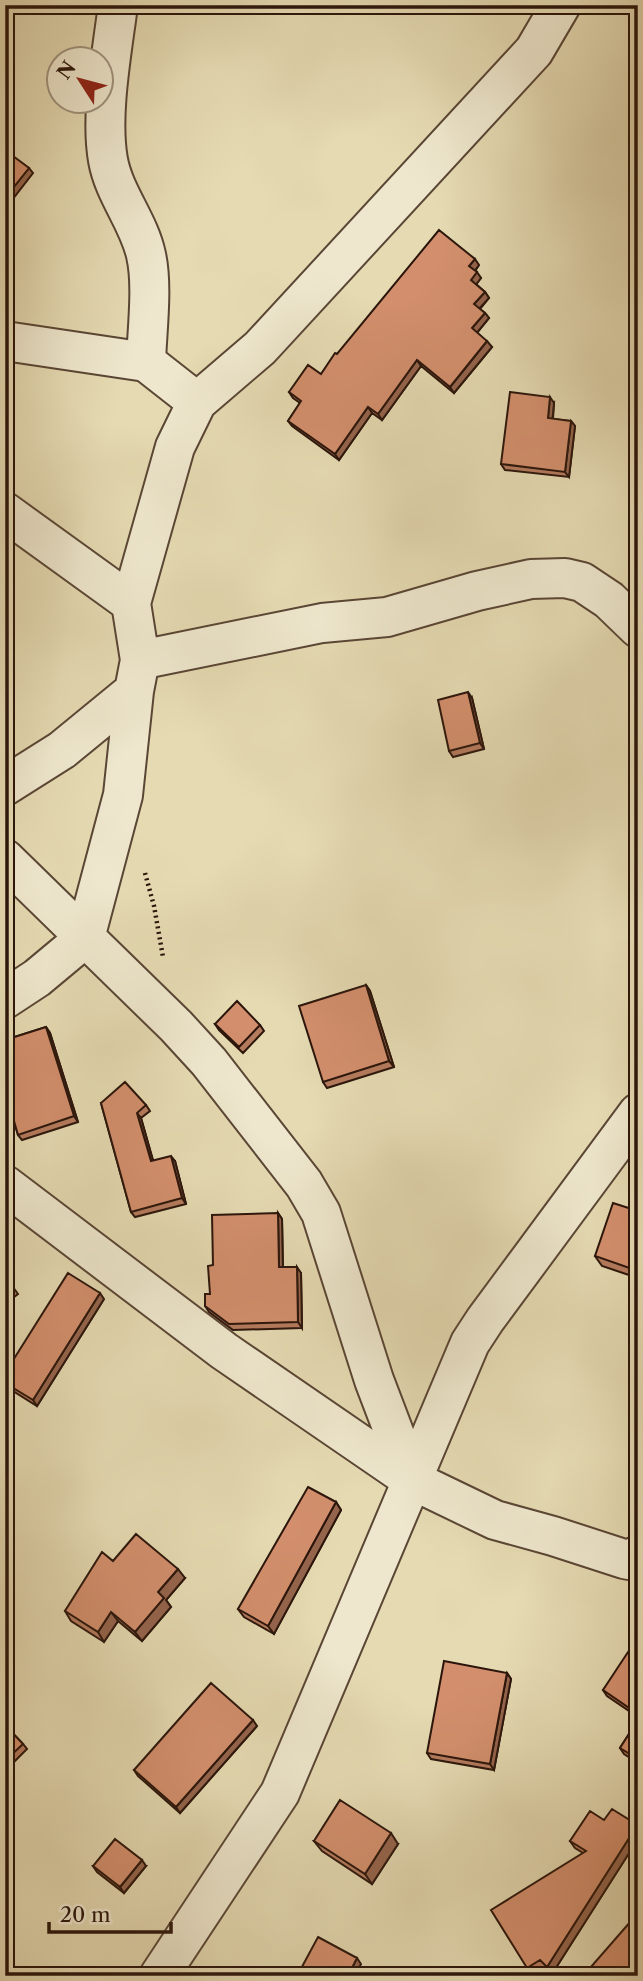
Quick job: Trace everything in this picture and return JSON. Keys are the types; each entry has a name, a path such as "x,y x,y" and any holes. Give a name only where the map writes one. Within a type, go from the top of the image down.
{"street":[{"path":"118,5 106,115 107,150 111,173 147,255 146,362"},
{"path":"5,999 37,978 85,938 124,795 137,676 131,603 176,447 197,402 260,348 534,51 561,5"},
{"path":"5,341 146,362 197,402"},
{"path":"5,512 131,603"},
{"path":"5,786 62,750 137,676 322,623 387,617 531,579 565,578 582,582 609,600 638,628"},
{"path":"5,859 176,1026 209,1062 304,1184 333,1247 374,1380 412,1480"},
{"path":"159,1976 280,1793 470,1343 638,1113"},
{"path":"5,1185 223,1352 412,1480 495,1520 566,1539 624,1559 629,1560 638,1555"}],"path":[{"path":"144,869 154,906 163,959"}],"building":[{"path":"5,150 29,168 5,198"},
{"path":"439,230 475,259 469,266 477,272 471,280 485,292 474,304 485,313 472,328 487,341 450,387 417,360 378,414 368,407 335,454 288,421 301,401 289,392 308,365 321,374 335,353 337,354"},
{"path":"510,392 550,397 548,418 571,421 565,472 501,464"},
{"path":"468,692 480,743 449,751 438,700"},
{"path":"366,985 389,1061 323,1082 299,1006"},
{"path":"237,1001 260,1025 239,1047 215,1024"},
{"path":"46,1027 74,1116 18,1135 14,1121 5,1124 5,1040"},
{"path":"125,1082 146,1105 137,1113 151,1161 171,1156 182,1198 131,1212 101,1103"},
{"path":"613,1203 638,1211 638,1271 595,1256"},
{"path":"278,1213 279,1267 297,1267 298,1322 229,1324 205,1306 205,1294 210,1294 208,1266 213,1265 212,1215"},
{"path":"68,1273 100,1293 33,1400 5,1383 5,1373"},
{"path":"5,1276 11,1283 5,1287"},
{"path":"308,1487 336,1502 268,1626 238,1609"},
{"path":"136,1534 178,1569 158,1592 164,1598 135,1632 111,1612 98,1632 65,1611 102,1552 113,1561"},
{"path":"638,1648 638,1714 603,1690 630,1649 635,1652"},
{"path":"444,1661 507,1673 490,1764 427,1753"},
{"path":"211,1683 253,1720 176,1807 134,1770"},
{"path":"638,1720 638,1759 620,1748"},
{"path":"5,1725 23,1744 5,1761"},
{"path":"340,1800 391,1833 365,1874 314,1841"},
{"path":"612,1809 633,1822 638,1819 638,1824 547,1967 540,1960 527,1968 491,1910 586,1851 570,1841 590,1811 604,1820"},
{"path":"115,1839 142,1860 120,1887 93,1866"},
{"path":"638,1913 638,1976 583,1976"},
{"path":"318,1937 357,1958 348,1976 297,1976"},
{"path":"5,1966 45,1976 5,1976"}]}
